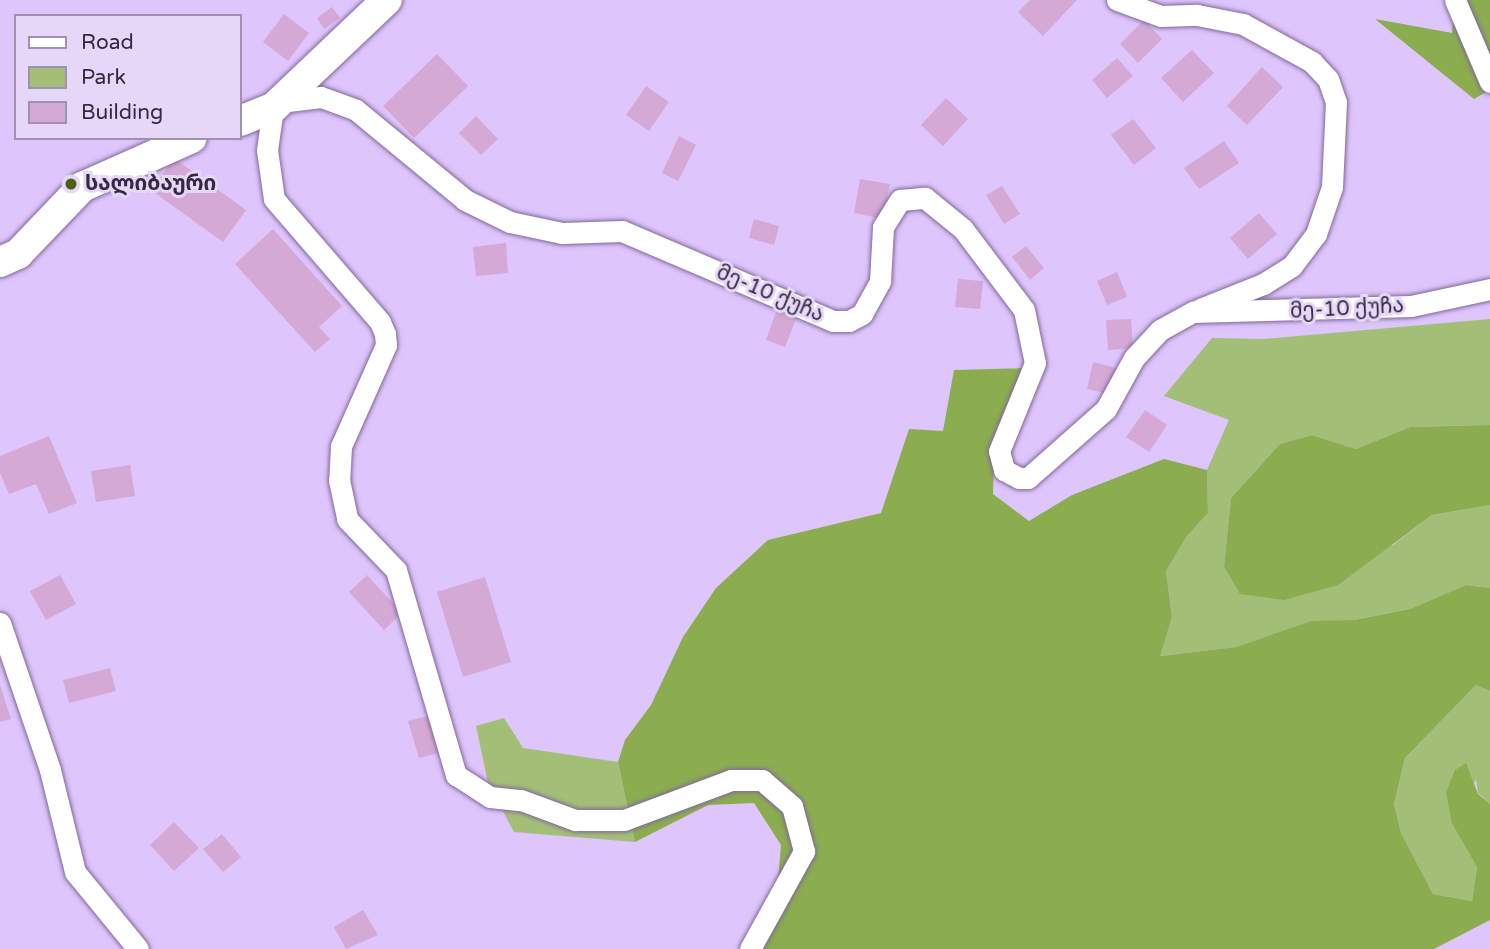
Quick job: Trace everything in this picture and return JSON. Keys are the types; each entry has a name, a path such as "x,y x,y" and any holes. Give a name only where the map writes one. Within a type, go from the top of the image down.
{"street":[{"path":"242,120 277,105 387,0"},
{"path":"1116,0 1161,16 1197,15 1243,24 1312,62 1328,79 1336,102 1332,187 1316,234 1292,266 1263,284 1194,312"},
{"path":"1455,0 1490,82"},
{"name":"მე-10 ქუჩა","path":"277,105 321,97 356,110 465,200 510,222 562,233 622,231 833,321 849,321 862,314 880,281 883,227 900,200 925,198 963,229 1024,310 1035,363 999,451 1004,470 1019,478 1028,478 1106,410 1133,358 1160,330 1194,312 1411,306 1490,289"},
{"path":"277,105 267,150 274,199 380,323 385,334 386,345 341,446 339,480 347,519 396,570 456,775 490,797 521,800 575,820 624,820 732,780 762,780 792,806 804,851 750,949"},
{"path":"0,261 18,254 82,187 188,140"},
{"path":"0,623 50,770 75,872 138,949"}],"green space":[{"path":"1454,0 1490,0 1490,90 1474,99 1375,19 1452,33"},
{"path":"1490,319 1490,425 1410,427 1356,449 1312,435 1280,444 1231,498 1224,566 1393,545 1432,515 1490,505 1490,588 1466,585 1410,609 1354,620 1312,622 1236,647 1159,656 1172,617 1166,571 1187,536 1208,513 1207,470 1229,420 1164,396 1212,338 1263,339"},
{"path":"1023,368 994,461 993,494 1029,521 1072,495 1164,459 1207,470 1208,513 1187,536 1166,571 1172,617 1160,656 1236,647 1312,621 1354,620 1410,609 1466,585 1490,588 1490,691 1476,685 1405,758 1394,804 1401,833 1433,894 1472,901 1477,867 1452,824 1446,792 1455,770 1466,763 1478,794 1490,804 1490,920 1434,949 749,949 776,905 781,845 754,803 708,805 635,842 618,762 625,740 651,705 683,637 716,588 768,540 881,513 909,429 943,431 954,370"},
{"path":"1490,425 1490,505 1432,515 1338,585 1284,600 1240,594 1224,566 1231,498 1280,444 1312,435 1356,449 1410,427"},
{"path":"1476,685 1490,691 1490,804 1478,793 1476,779 1452,824 1477,867 1472,901 1433,894 1401,833 1394,804 1405,758"},
{"path":"504,718 523,748 618,762 635,842 514,832 488,783 476,726"}],"building":[{"path":"1030,0 1077,0 1043,36 1018,12"},
{"path":"332,7 340,18 324,29 317,18"},
{"path":"284,14 309,33 288,61 263,42"},
{"path":"1144,20 1162,39 1138,63 1120,44"},
{"path":"1192,50 1214,73 1183,102 1161,78"},
{"path":"437,54 468,86 414,138 383,106"},
{"path":"1117,58 1133,76 1107,98 1092,80"},
{"path":"1262,67 1283,87 1247,125 1227,106"},
{"path":"646,86 669,102 649,131 626,115"},
{"path":"946,98 968,119 943,146 921,125"},
{"path":"476,116 498,139 481,155 459,133"},
{"path":"1133,119 1156,148 1134,165 1111,135"},
{"path":"679,136 696,145 678,181 662,173"},
{"path":"1224,141 1239,163 1199,189 1184,168"},
{"path":"174,158 246,210 223,242 151,190"},
{"path":"860,179 890,184 883,219 854,213"},
{"path":"1002,186 1020,214 1004,224 986,195"},
{"path":"1259,213 1277,234 1248,259 1230,238"},
{"path":"754,219 779,226 774,245 749,238"},
{"path":"273,229 342,306 319,327 330,339 315,352 235,264"},
{"path":"506,243 508,273 476,276 473,247"},
{"path":"1026,246 1044,268 1030,280 1012,257"},
{"path":"1117,272 1127,297 1107,305 1097,281"},
{"path":"958,279 983,281 980,309 955,307"},
{"path":"776,312 796,319 785,347 766,340"},
{"path":"1131,319 1133,348 1108,350 1106,320"},
{"path":"1093,362 1116,368 1110,394 1087,389"},
{"path":"1145,410 1167,425 1149,452 1126,437"},
{"path":"49,436 77,503 49,514 36,484 9,494 0,473 0,456"},
{"path":"130,465 135,496 96,502 91,471"},
{"path":"60,575 76,604 46,620 30,591"},
{"path":"367,575 402,613 384,630 349,592"},
{"path":"485,577 511,662 463,677 437,592"},
{"path":"110,668 116,691 69,703 63,680"},
{"path":"0,685 11,719 0,722"},
{"path":"428,716 439,753 419,758 408,721"},
{"path":"174,822 199,848 174,871 150,845"},
{"path":"222,834 241,857 223,872 203,849"},
{"path":"363,910 378,935 346,949 334,927"}],"place":[{"name":"სალიბაური","path":"71,184"}]}
